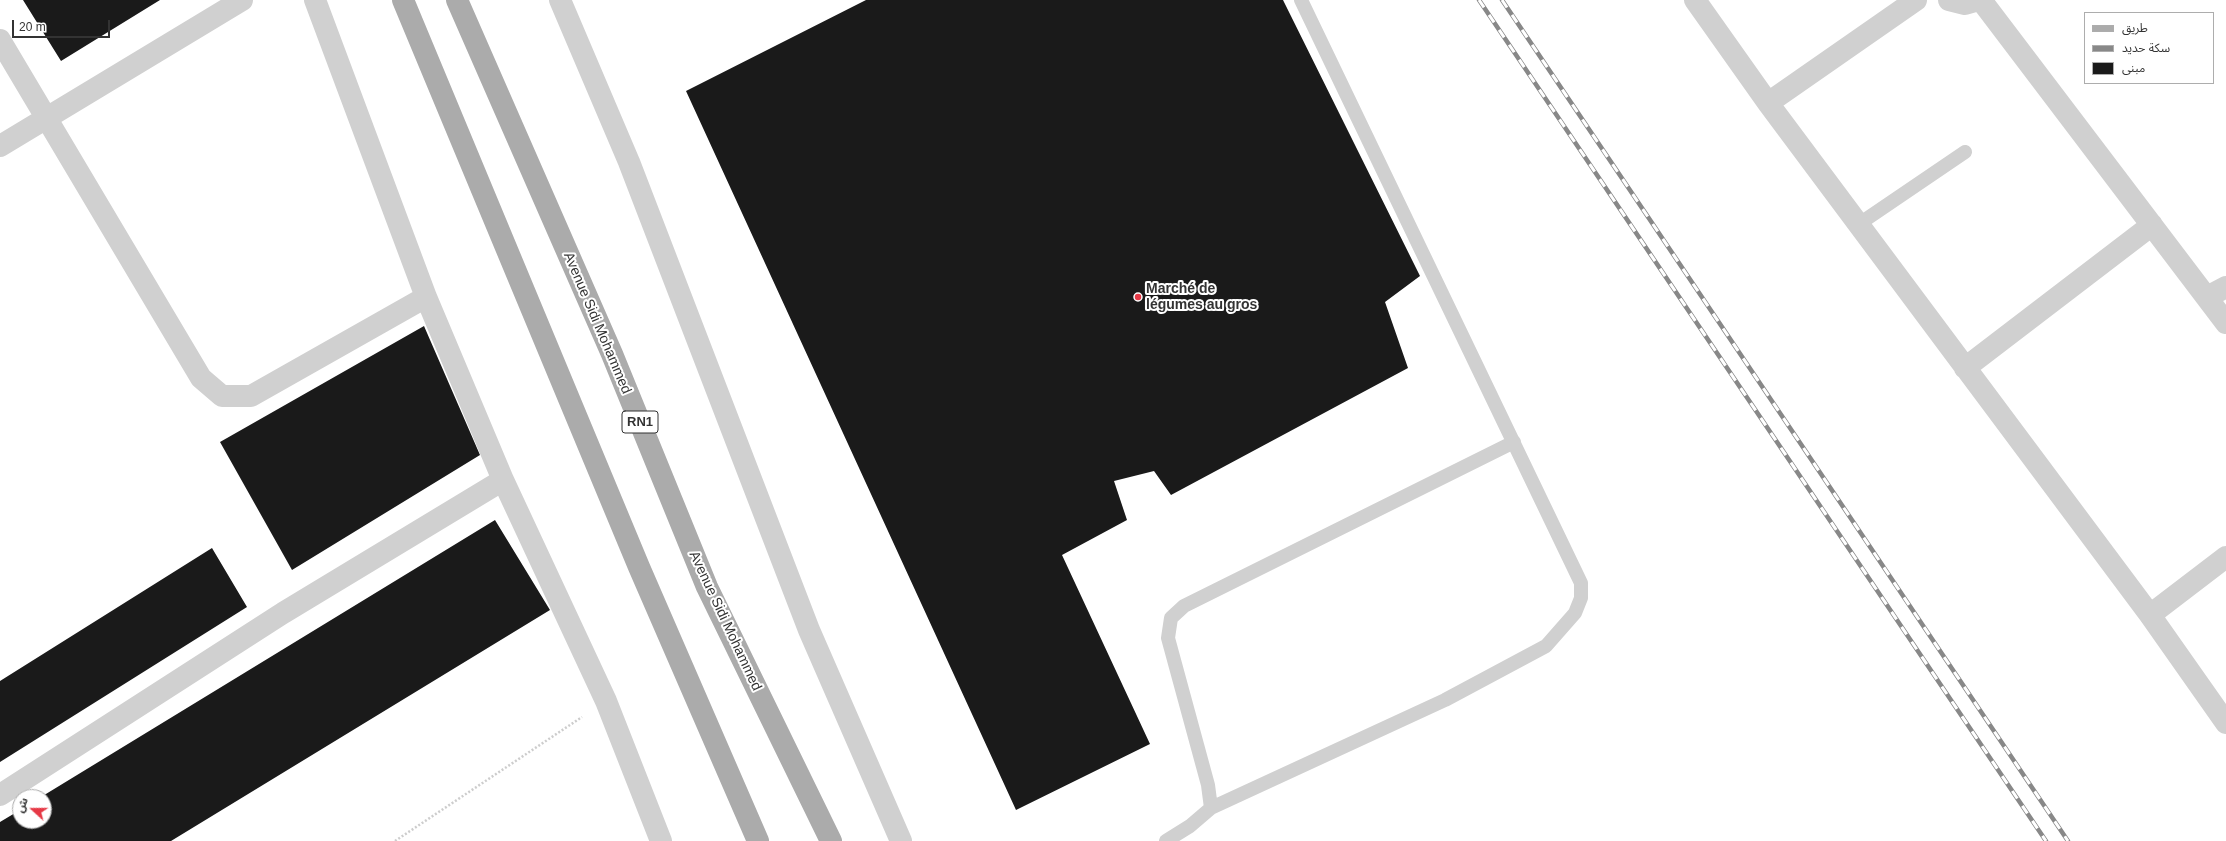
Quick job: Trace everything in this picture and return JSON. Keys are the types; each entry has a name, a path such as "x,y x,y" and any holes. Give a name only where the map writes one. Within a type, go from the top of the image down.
{"main road":[{"path":"403,0 639,567 758,841"},
{"name":"Avenue Sidi Mohammed","path":"457,0 609,347 707,587 831,841"}],"street":[{"path":"0,146 242,0"},
{"path":"315,0 426,297 503,480 606,701 661,841"},
{"path":"560,0 629,162 809,630 901,841"},
{"path":"1695,0 1768,103 2150,615 2226,723"},
{"path":"1768,103 1916,0"},
{"path":"1949,0 1960,4 1980,0 2226,323"},
{"path":"0,40 201,378 222,396 251,396 426,297"},
{"path":"1965,368 2152,225"},
{"path":"2207,297 2226,287"},
{"path":"0,795 283,613 503,480"},
{"path":"2150,615 2226,557"}],"lane":[{"path":"1166,841 1190,826 1211,808 1452,697 1546,646 1575,613 1581,598 1581,583 1301,0"},
{"path":"1859,224 1965,152"},
{"path":"1211,808 1208,785 1168,638 1171,618 1184,606 1514,442"}],"path":[{"path":"395,841 606,701"}],"building":[{"path":"23,0 160,0 61,61"},
{"path":"866,0 1283,0 1420,276 1385,302 1408,368 1171,495 1154,471 1114,481 1127,520 1062,555 1150,744 1016,810 686,91"},
{"path":"424,326 480,455 292,570 220,442"},
{"path":"495,520 550,610 171,841 0,841 0,822 12,815 12,829 52,829 52,790"},
{"path":"212,548 247,607 0,762 0,681"}],"railway":[{"path":"1479,0 2046,841"},
{"path":"1502,0 2068,841"}],"place":[{"name":"Marché de légumes au gros","path":"1138,297"}]}
